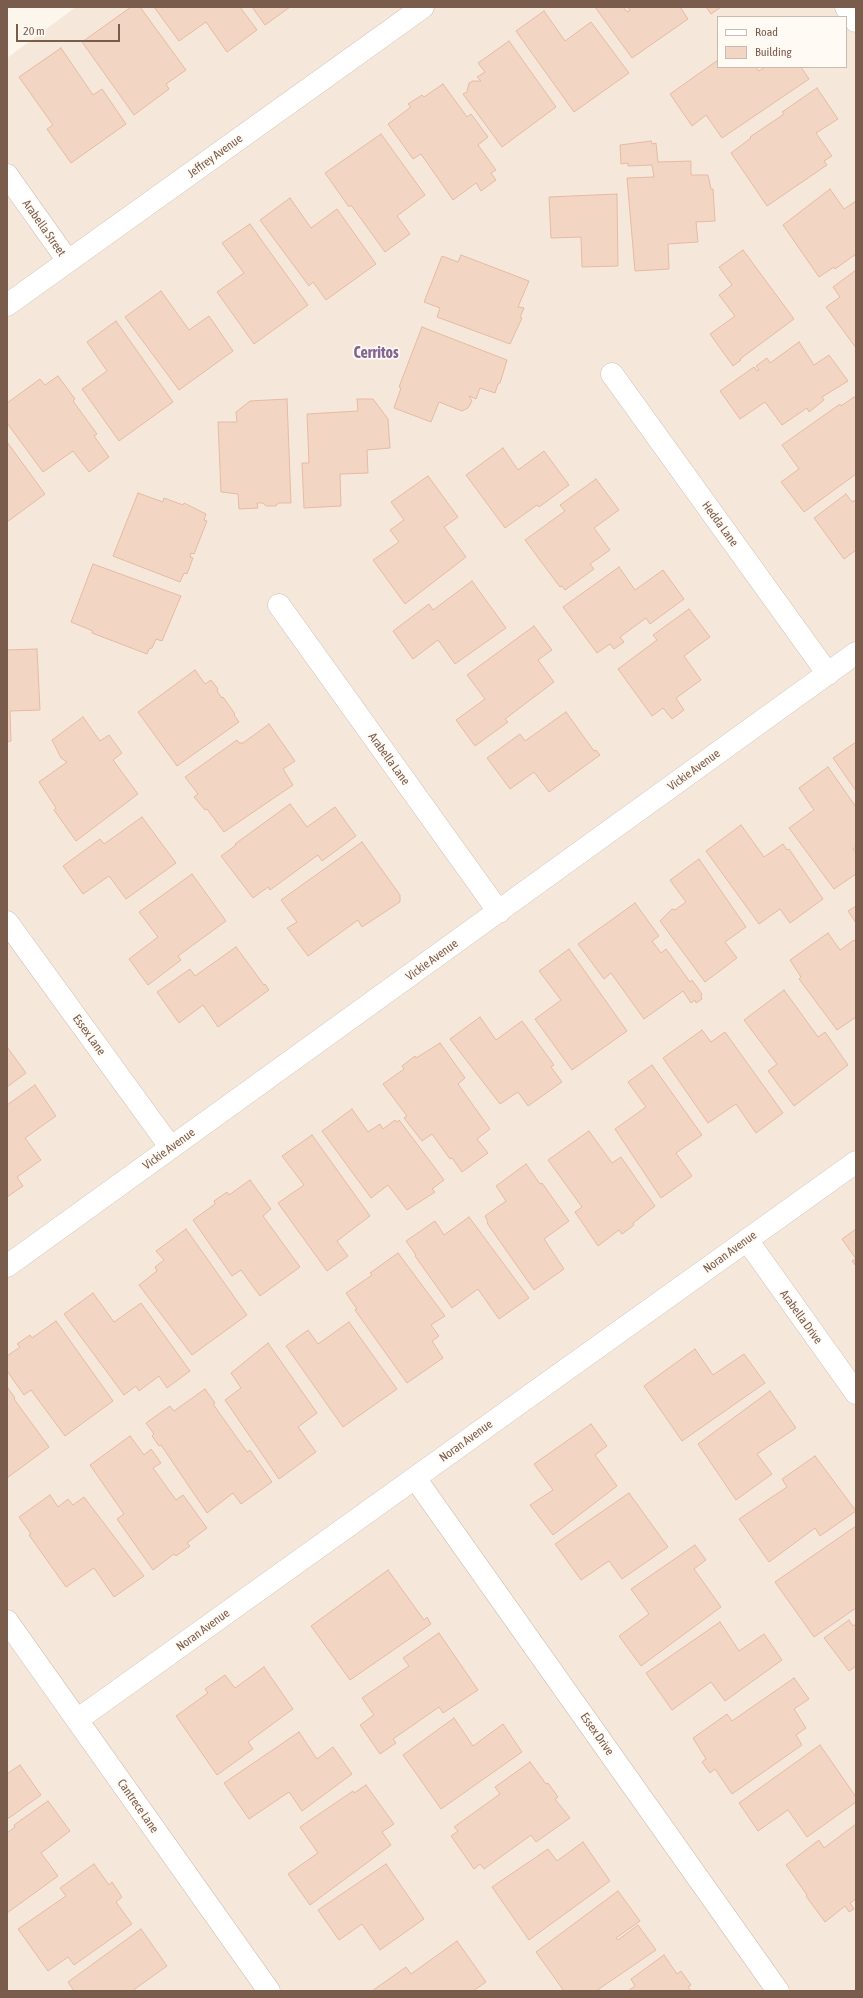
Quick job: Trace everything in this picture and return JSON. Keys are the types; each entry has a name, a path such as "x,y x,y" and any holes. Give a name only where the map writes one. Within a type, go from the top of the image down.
{"street":[{"name":"Jeffrey Avenue","path":"7,305 423,7"},
{"path":"846,7 856,21"},
{"name":"Arabella Street","path":"7,175 68,261"},
{"name":"Hedda Lane","path":"612,374 828,674"},
{"name":"Arabella Lane","path":"279,605 499,912"},
{"name":"Vickie Avenue","path":"7,1266 856,653"},
{"name":"Essex Lane","path":"7,922 171,1148"},
{"name":"Noran Avenue","path":"77,1720 856,1162"},
{"name":"Arabella Drive","path":"747,1240 856,1393"},
{"name":"Essex Drive","path":"415,1478 778,1991"},
{"name":"Cantrece Lane","path":"7,1621 269,1991"}],"shaded area":[{"path":"76,7 856,7 856,1991 7,1991 7,58"}],"building":[{"path":"131,7 140,7 186,70 166,84 169,89 134,115 82,42"},
{"path":"154,7 240,7 257,30 227,52 206,22 179,41"},
{"path":"252,7 290,7 265,25"},
{"path":"595,7 623,7 627,12 630,10 628,7 680,7 688,19 632,58"},
{"path":"706,7 721,7 711,14"},
{"path":"544,11 565,41 591,22 629,73 574,112 516,31"},
{"path":"509,41 556,107 502,147 463,94 467,92 469,83 473,81 481,81 477,77 485,72 478,63"},
{"path":"61,48 93,95 102,89 126,124 71,163 47,129 53,125 19,77"},
{"path":"717,61 717,68 757,68 759,71 764,68 802,68 809,79 722,138 706,115 692,126 670,94"},
{"path":"443,84 467,117 471,114 488,137 478,145 496,170 491,173 496,180 481,191 476,183 453,200 421,154 413,159 388,124 411,107 408,104 422,95 424,97"},
{"path":"817,88 838,119 816,133 832,156 824,161 827,165 767,206 731,153 751,138 750,137 784,114 782,112"},
{"path":"381,134 425,195 397,216 410,234 385,252 351,205 349,207 325,173"},
{"path":"651,141 652,144 656,143 658,162 691,161 691,175 708,175 711,189 713,189 715,221 696,222 698,242 668,244 669,269 635,271 627,178 654,177 652,165 628,166 628,163 621,164 620,145"},
{"path":"830,189 844,209 856,201 856,254 835,269 834,267 819,277 783,225"},
{"path":"617,194 618,266 582,267 581,237 551,238 549,197"},
{"path":"290,198 311,228 337,209 376,264 326,300 313,282 309,286 260,220"},
{"path":"250,224 308,305 254,344 217,292 244,273 222,243"},
{"path":"743,250 794,319 740,359 741,360 733,366 710,334 735,316 719,295 732,285 719,267"},
{"path":"461,255 529,281 518,307 524,308 520,317 522,318 510,344 437,317 440,308 424,302 442,256 458,262"},
{"path":"856,270 856,348 826,307 840,297 833,287"},
{"path":"161,291 189,330 209,316 233,351 179,390 125,317"},
{"path":"116,321 173,402 119,441 82,389 107,371 87,342"},
{"path":"422,327 507,360 500,383 498,384 495,393 480,388 476,399 469,396 472,401 468,408 462,411 439,402 431,422 394,408 401,388 399,387"},
{"path":"799,342 814,365 829,355 848,381 822,397 824,400 809,412 807,408 782,425 765,402 740,419 720,391 754,367 757,371 759,370 756,366 767,358 770,363"},
{"path":"58,376 75,399 73,401 97,434 94,436 109,457 89,472 73,451 43,472 7,423 7,403 40,379 45,385"},
{"path":"854,397 856,399 856,474 804,512 781,482 799,469 782,445 840,404 841,406"},
{"path":"287,399 291,503 278,503 276,506 266,506 263,503 257,503 258,508 239,509 238,494 221,492 218,422 237,422 236,412 250,401"},
{"path":"357,399 373,399 388,419 390,448 367,450 368,473 340,474 341,506 304,508 302,463 309,463 307,414 358,411"},
{"path":"7,442 45,494 7,522"},
{"path":"503,448 518,470 544,451 569,485 539,507 537,505 505,528 466,475"},
{"path":"428,476 458,517 444,527 466,557 405,604 373,560 399,542 390,530 404,520 391,502"},
{"path":"596,479 619,510 594,528 610,550 590,564 594,569 565,590 562,586 560,587 525,540 565,511 560,505"},
{"path":"138,493 163,502 164,498 183,505 184,503 206,514 204,520 207,521 194,554 191,553 190,557 193,558 187,574 184,573 180,582 113,556"},
{"path":"846,494 852,502 856,500 856,550 844,559 814,518"},
{"path":"93,564 181,596 162,641 156,639 152,648 149,649 147,654 92,633 93,631 71,622"},
{"path":"619,567 635,590 663,570 684,599 650,624 646,618 620,637 624,642 614,649 610,644 597,653 563,607"},
{"path":"472,581 506,628 455,664 438,640 413,659 393,631 429,604 433,610"},
{"path":"689,609 710,637 684,656 701,680 676,698 684,710 672,719 663,708 652,716 618,669 657,640 653,635"},
{"path":"534,626 552,650 538,660 554,682 505,719 508,722 475,746 456,720 485,699 467,675"},
{"path":"37,649 40,710 10,711 11,741 7,742 7,650"},
{"path":"195,670 205,684 211,680 239,722 177,766 138,712"},
{"path":"566,712 594,751 596,750 600,755 549,792 534,772 510,789 487,758 520,734 525,741"},
{"path":"83,717 100,741 109,735 122,753 113,760 138,794 76,841 54,810 56,808 39,782 67,762 61,758 52,740"},
{"path":"269,724 295,761 283,769 293,785 224,832 207,809 205,810 194,797 198,794 185,777 237,740 239,743 243,743"},
{"path":"856,742 856,791 833,758"},
{"path":"828,767 856,807 856,847 853,849 856,853 856,874 834,889 789,828 814,810 799,788"},
{"path":"290,804 307,827 335,807 356,836 322,861 318,855 270,890 268,887 253,898 221,856"},
{"path":"142,817 176,863 126,899 109,876 83,894 63,866 100,839 104,844"},
{"path":"741,825 764,857 783,844 787,850 789,849 823,899 790,923 780,909 759,924 706,851"},
{"path":"362,842 400,895 400,902 362,927 358,920 308,956 287,928 297,922 281,900"},
{"path":"699,859 746,927 725,942 737,958 705,982 660,921 672,909 675,910 686,902 670,880"},
{"path":"192,874 226,921 178,956 181,960 148,985 129,959 158,937 139,912"},
{"path":"635,903 659,936 652,941 661,953 666,949 690,982 692,980 702,994 702,999 696,1003 695,1000 691,1003 683,991 644,1019 611,973 604,979 578,944"},
{"path":"856,906 856,923 848,911"},
{"path":"828,933 840,950 854,940 856,943 856,1017 837,1030 799,979 801,977 790,960"},
{"path":"236,947 269,990 218,1027 203,1005 179,1023 157,992 190,969 195,976"},
{"path":"569,949 627,1031 572,1070 535,1019 561,1000 539,971"},
{"path":"784,990 818,1037 825,1032 848,1065 794,1106 768,1071 777,1064 744,1020"},
{"path":"480,1017 496,1040 522,1021 554,1065 551,1067 562,1082 528,1106 518,1092 500,1104 450,1039"},
{"path":"702,1030 711,1042 725,1032 783,1113 756,1133 736,1104 708,1123 663,1058"},
{"path":"440,1043 465,1078 458,1084 490,1129 477,1139 488,1153 462,1172 452,1158 450,1159 432,1134 422,1141 404,1118 407,1116 383,1084 404,1069 402,1066 415,1056 416,1058"},
{"path":"7,1047 26,1073 7,1087"},
{"path":"652,1065 702,1135 676,1153 692,1176 661,1198 615,1129 646,1107 628,1082"},
{"path":"35,1085 56,1116 25,1138 41,1160 17,1177 23,1186 7,1197 7,1105"},
{"path":"352,1109 368,1132 380,1124 383,1129 395,1120 397,1122 399,1120 444,1180 432,1189 435,1192 407,1210 388,1185 371,1198 322,1131"},
{"path":"589,1131 612,1163 621,1157 655,1206 633,1223 634,1225 622,1234 619,1230 598,1246 575,1212 582,1207 548,1160"},
{"path":"312,1135 370,1216 337,1241 348,1256 327,1271 278,1203 304,1185 282,1156"},
{"path":"526,1164 540,1184 542,1183 569,1221 544,1239 564,1269 534,1290 487,1223 488,1222 485,1216 506,1201 496,1186"},
{"path":"250,1180 271,1209 263,1216 300,1267 260,1296 241,1270 232,1276 193,1220 215,1204 214,1201 227,1192 229,1195"},
{"path":"469,1217 529,1298 499,1319 478,1289 452,1308 406,1241 435,1221 444,1235"},
{"path":"186,1229 247,1315 192,1355 139,1285 157,1271 155,1267 164,1260 156,1251"},
{"path":"856,1229 856,1259 842,1239"},
{"path":"398,1253 445,1316 431,1325 439,1336 432,1341 443,1358 407,1383 355,1310 357,1309 346,1293 372,1275 370,1273"},
{"path":"856,1259 856,1266 852,1261"},
{"path":"93,1293 114,1322 141,1303 190,1371 167,1388 159,1376 139,1391 136,1386 124,1395 64,1314"},
{"path":"56,1321 113,1401 65,1436 31,1390 24,1395 7,1371 7,1356 20,1347 17,1344 30,1335 32,1338"},
{"path":"349,1322 397,1389 343,1427 286,1346 308,1330 318,1344"},
{"path":"268,1343 317,1413 298,1427 316,1452 279,1479 225,1400 241,1388 231,1373"},
{"path":"695,1349 713,1375 744,1354 765,1383 682,1441 644,1386"},
{"path":"7,1387 49,1447 7,1478"},
{"path":"205,1389 215,1403 213,1404 247,1452 250,1450 272,1482 241,1504 233,1493 207,1513 161,1445 159,1446 152,1436 154,1434 146,1423 170,1406 174,1411"},
{"path":"770,1391 796,1428 757,1454 772,1474 736,1500 698,1444"},
{"path":"591,1424 607,1446 595,1455 617,1486 553,1535 530,1505 553,1490 534,1464"},
{"path":"130,1436 144,1455 151,1449 161,1463 153,1468 176,1500 183,1495 207,1528 187,1543 190,1546 176,1556 174,1554 153,1570 117,1519 124,1514 90,1465"},
{"path":"815,1456 856,1511 820,1536 815,1528 769,1562 739,1519 787,1487 782,1479"},
{"path":"629,1493 668,1547 622,1579 609,1561 581,1580 555,1544"},
{"path":"50,1495 58,1507 68,1499 73,1505 84,1497 144,1576 114,1597 94,1568 66,1587 29,1535 31,1534 19,1517"},
{"path":"856,1526 856,1608 814,1637 775,1582"},
{"path":"695,1545 706,1560 694,1569 721,1607 641,1666 619,1636 649,1614 631,1589"},
{"path":"388,1570 424,1620 427,1617 431,1624 350,1680 311,1626"},
{"path":"849,1620 853,1626 856,1624 856,1666 849,1671 824,1638"},
{"path":"720,1622 739,1651 764,1634 782,1660 725,1701 711,1682 672,1710 646,1673"},
{"path":"439,1633 478,1690 443,1713 439,1707 393,1739 396,1743 380,1754 360,1725 374,1715 362,1698 409,1666 403,1658"},
{"path":"264,1667 293,1709 248,1742 253,1749 217,1775 176,1716 208,1693 205,1689 225,1675 235,1688"},
{"path":"794,1678 809,1699 794,1709 806,1728 796,1735 802,1745 732,1794 715,1769 710,1773 702,1762 706,1759 693,1738 727,1714 732,1721"},
{"path":"454,1718 473,1746 503,1724 522,1752 441,1809 403,1755"},
{"path":"299,1732 317,1759 333,1747 352,1774 302,1811 289,1792 249,1819 224,1783"},
{"path":"820,1745 856,1797 856,1802 807,1837 788,1810 758,1831 739,1803"},
{"path":"530,1762 546,1784 548,1783 558,1797 555,1799 570,1818 536,1842 531,1835 484,1869 480,1864 474,1869 451,1836 458,1831 454,1827 500,1794 495,1787"},
{"path":"20,1765 41,1795 9,1818 7,1817 7,1774"},
{"path":"366,1785 394,1824 382,1832 391,1845 310,1905 288,1874 318,1853 300,1827 353,1791 354,1793"},
{"path":"48,1801 70,1831 41,1853 58,1876 7,1913 7,1833 15,1827 14,1825"},
{"path":"856,1824 856,1899 850,1903 854,1909 849,1912 845,1906 825,1922 786,1865 819,1840 824,1848"},
{"path":"583,1842 610,1881 529,1940 492,1887 548,1849 557,1861"},
{"path":"94,1864 109,1885 112,1882 122,1897 116,1902 132,1924 74,1965 68,1957 48,1971 18,1929 66,1896 60,1888"},
{"path":"386,1864 424,1919 380,1950 362,1924 339,1940 318,1910"},
{"path":"618,1891 640,1921 616,1938 618,1940 638,1925 656,1950 596,1991 564,1991 536,1952"},
{"path":"141,1929 167,1966 132,1991 74,1991 68,1982"},
{"path":"457,1941 486,1982 473,1991 372,1991 406,1967 411,1974"},
{"path":"664,1955 677,1974 681,1971 691,1985 688,1987 691,1991 628,1991 635,1986 631,1979"}],"district":[{"name":"Cerritos","path":"376,353"}]}
